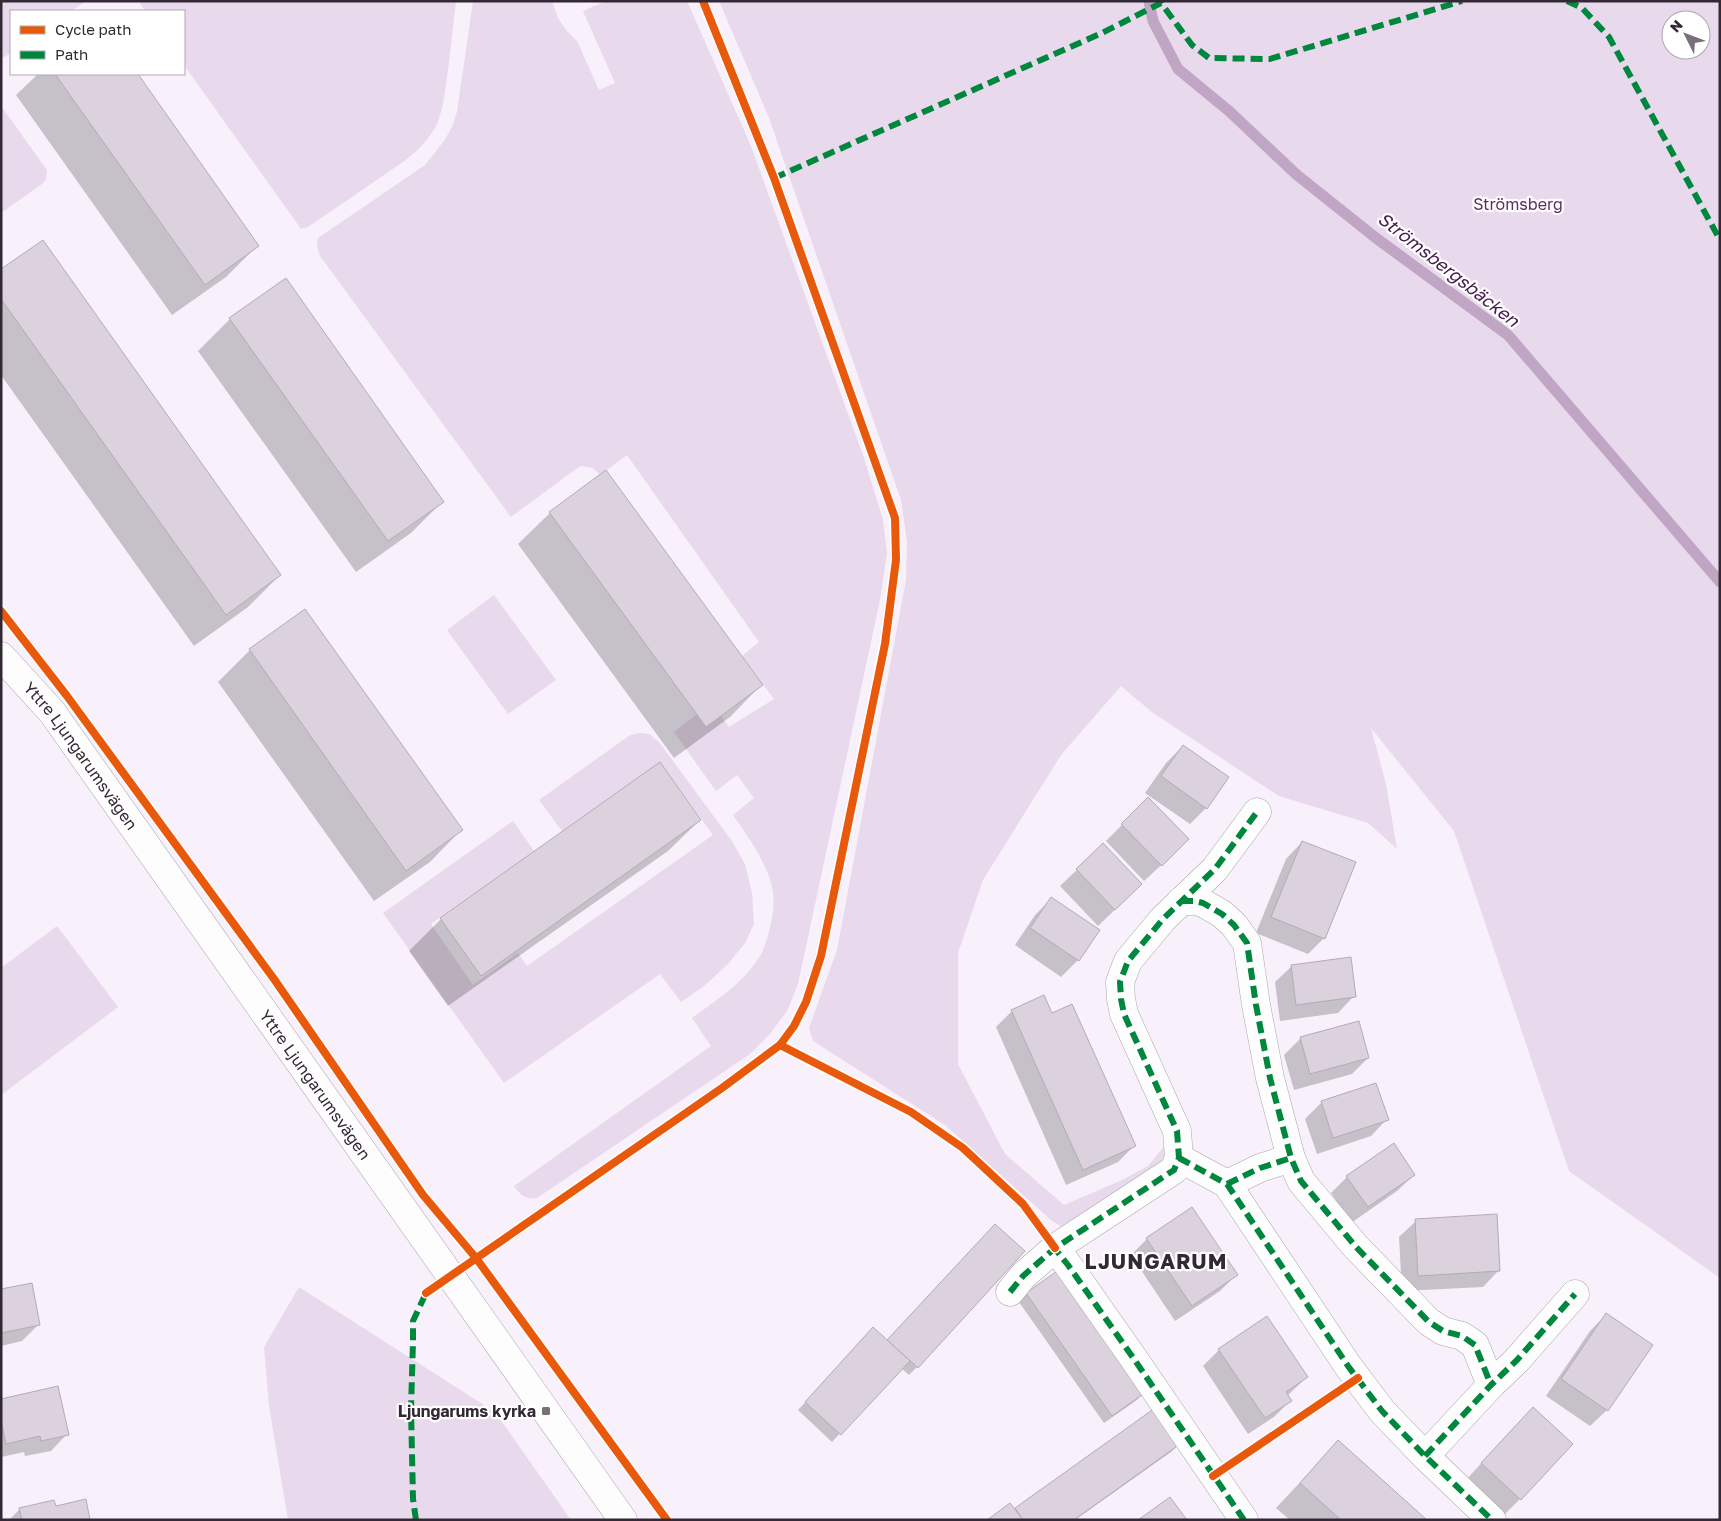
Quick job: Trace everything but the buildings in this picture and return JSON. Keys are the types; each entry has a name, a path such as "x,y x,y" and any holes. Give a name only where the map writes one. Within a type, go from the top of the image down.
{"street":[{"name":"Yttre Ljungarumsvägen","path":"1,656 52,712 624,1520"},
{"path":"1010,1292 1023,1276 1054,1248 1174,1170 1179,1158 1177,1131 1124,1014 1120,982 1128,961 1163,919 1215,869 1257,812"},
{"path":"1181,901 1204,903 1222,914 1234,925 1247,944 1270,1078 1291,1158 1301,1181 1356,1247 1428,1322 1444,1331 1462,1336 1475,1345 1491,1385"},
{"path":"1179,1158 1227,1184 1348,1366 1382,1412 1492,1520"},
{"path":"1227,1184 1260,1168 1291,1158"},
{"path":"1054,1248 1112,1328 1244,1520"},
{"path":"1425,1456 1517,1360 1575,1294"}],"green space":[{"path":"1,1 86,1 72,10 10,10 10,54 1,57"},
{"path":"139,1 456,1 443,106 439,119 429,137 403,162 308,227 301,229 185,66 185,10 144,10"},
{"path":"473,1 552,1 558,18 577,41 599,90 615,83 583,11 606,1 687,1 751,146 864,458 883,520 887,553 880,600 798,984 787,1011 770,1034 750,1054 537,1198 524,1196 514,1186 711,1046 692,1018 736,984 752,968 763,951 773,911 772,886 761,859 733,815 754,798 737,775 716,791 674,732 697,714 721,716 729,727 774,699 742,656 759,642 627,455 600,475 593,468 580,466 511,517 320,256 317,246 318,238 425,165 444,141 452,127 457,112"},
{"name":"Strömsberg","path":"719,1 1720,1 1720,1278 1569,1171 1454,831 1371,728 1386,784 1397,849 1368,823 1279,796 1153,713 1121,686 1061,755 983,880 958,953 958,1064 1005,1154 1064,1205 1122,1180 1148,1166 1167,1143 1168,1153 1162,1162 1062,1227 1052,1221 945,1125 813,1041 809,1028 837,950 906,580 907,542 901,500 769,118"},
{"path":"1,106 47,170 46,179 42,184 1,213"},
{"path":"494,595 556,680 508,714 447,630"},
{"path":"639,733 649,734 659,742 732,841 745,864 752,893 754,924 745,943 728,964 704,986 681,1002 660,974 504,1083 383,913 513,821 534,851 431,924 473,985 518,953 527,966 713,835 660,762 562,831 539,800 630,735"},
{"path":"57,926 118,1007 1,1095 1,968"},
{"path":"299,1287 495,1412 571,1520 288,1520 269,1406 264,1347"}],"waterway":[{"name":"Strömsbergsbäcken","path":"1149,1 1153,21 1178,69 1229,111 1297,175 1376,238 1508,335 1720,582"}],"marked path":[{"path":"774,178 1102,33 1161,3 1192,45 1209,58 1270,59 1462,1"},
{"path":"1567,1 1582,8 1609,37 1720,240"},
{"path":"1010,1292 1023,1276 1055,1248 1174,1170 1179,1158 1177,1131 1124,1014 1120,982 1128,961 1163,919 1215,869 1257,812"},
{"path":"1181,901 1203,903 1222,914 1234,925 1247,943 1256,1005 1270,1078 1291,1158 1301,1181 1356,1247 1429,1322 1443,1331 1462,1336 1475,1345 1491,1385"},
{"path":"1179,1158 1227,1184 1348,1366 1382,1411 1425,1456 1492,1520"},
{"path":"1227,1184 1260,1168 1291,1158"},
{"path":"1052,1245 1134,1359 1244,1520"},
{"path":"416,1520 413,1499 411,1409 413,1321 428,1291"},
{"path":"1425,1456 1517,1360 1575,1294"}],"cycle path":[{"path":"426,1293 722,1088 780,1045 794,1026 806,1002 821,956 885,644 896,560 895,518 774,178 703,1"},
{"path":"1,611 67,696 274,979 423,1195 476,1258 667,1520"},
{"path":"780,1045 911,1112 963,1148 1023,1204 1055,1248"},
{"path":"1213,1476 1358,1378"}],"place":[{"name":"Ljungarums kyrka","path":"546,1411"}],"district":[{"name":"LJUNGARUM","path":"1156,1261"}]}
